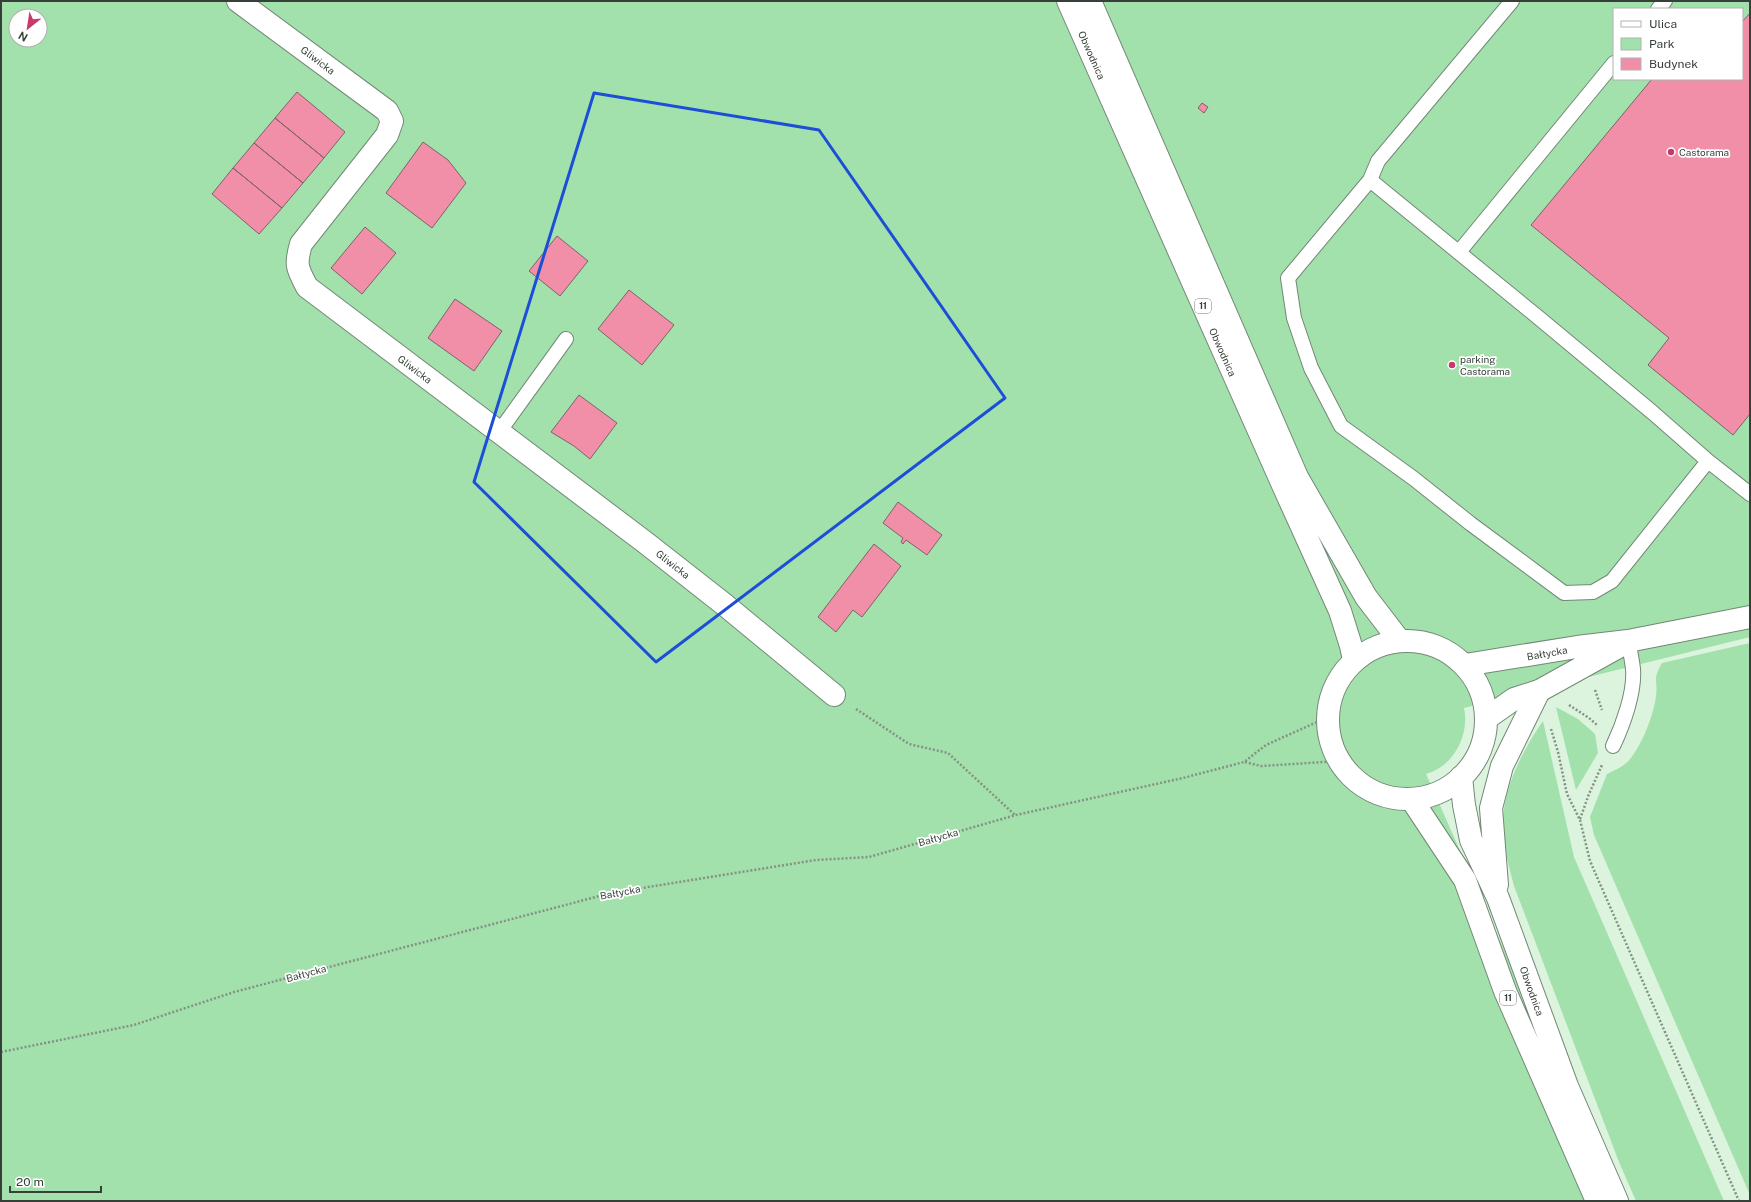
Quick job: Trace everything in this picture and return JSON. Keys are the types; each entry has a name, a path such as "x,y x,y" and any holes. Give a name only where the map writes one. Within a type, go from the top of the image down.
{"main road":[{"name":"Gliwicka","path":"238,1 387,111 392,121 387,135 301,244 297,261 307,287 646,543 725,605 834,695"},
{"name":"Obwodnica","path":"1068,1 1340,611 1354,660"},
{"name":"Obwodnica","path":"1090,1 1297,477 1366,597 1399,640"},
{"name":"Bałtycka","path":"1465,665 1577,647 1628,641 1750,617"},
{"path":"1399,640 1423,642 1450,653 1465,665 1474,675 1486,705 1483,740 1471,765 1461,777 1443,790 1425,798 1412,800 1393,798 1370,791 1349,773 1340,761 1329,732 1329,703 1342,674 1354,660 1363,653 1388,642 1399,640"},
{"name":"Bałtycka","path":"1486,718 1514,699 1539,691 1586,667 1628,641"},
{"path":"1498,898 1491,808 1502,766 1539,691"},
{"name":"Obwodnica","path":"1461,777 1464,805 1471,840 1498,898 1568,1086 1617,1201"},
{"name":"11","path":"1412,800 1465,880 1505,991 1597,1201"}],"lane":[{"path":"1512,1 1378,161 1370,180 1288,278 1294,318 1311,368 1341,426 1414,478 1471,524 1564,593 1593,592 1612,582 1708,461"},
{"path":"1459,252 1613,64"},
{"path":"1370,180 1652,412 1708,461 1750,494"},
{"path":"498,432 566,339"},
{"path":"1613,746 1623,725 1629,700 1633,670 1628,641"}],"path":[{"path":"1539,691 1568,704 1589,718 1604,731 1613,746 1596,777 1580,820"},
{"path":"834,695 909,744 948,753 1016,815"},
{"path":"1244,762 1266,745 1328,717"},
{"path":"1550,725 1558,752 1567,794 1580,820 1590,861 1739,1201"},
{"path":"1244,762 1261,766 1340,761"},
{"name":"Bałtycka","path":"1,1052 134,1025 234,992 612,893 816,860 869,857 1016,815 1183,778 1244,762"}],"highlighted area":[{"path":"594,93 819,130 1005,398 656,662 474,482"}],"green space":[{"path":"1,1 1750,1 1750,637 1464,708 1464,729 1462,739 1457,748 1444,765 1426,774 1616,1201 1,1201"},
{"path":"1750,643 1750,1195 1594,835 1590,817 1607,774 1620,768 1628,761 1643,738 1653,711 1656,696 1656,676 1662,663"},
{"path":"1556,707 1578,719 1595,734 1598,753 1576,790"},
{"path":"1543,721 1574,857 1724,1201 1636,1201 1619,1162 1514,886 1503,834 1506,798 1521,757"}],"building":[{"name":"Castorama","path":"1750,13 1750,414 1733,435 1648,365 1669,338 1531,225 1651,80 1743,80 1743,21"},
{"path":"297,92 345,132 324,158 275,118"},
{"path":"1202,103 1208,107 1204,113 1198,108"},
{"path":"275,118 324,158 303,183 254,143"},
{"path":"423,142 448,160 466,183 432,228 386,193"},
{"path":"254,143 303,183 282,208 233,168"},
{"path":"233,168 282,208 259,234 212,194"},
{"path":"365,227 396,253 362,294 331,268"},
{"path":"557,236 588,261 560,296 529,271"},
{"path":"629,290 674,325 642,365 598,329"},
{"path":"455,299 502,331 474,371 428,338"},
{"path":"579,395 617,423 590,459 574,446 551,432"},
{"path":"898,502 942,535 927,555 906,540 903,544 901,542 903,538 883,523"},
{"path":"874,544 901,566 862,617 853,610 836,632 818,617"}],"place":[{"name":"Castorama","path":"1671,152"},
{"name":"parking Castorama","path":"1452,365"}]}
